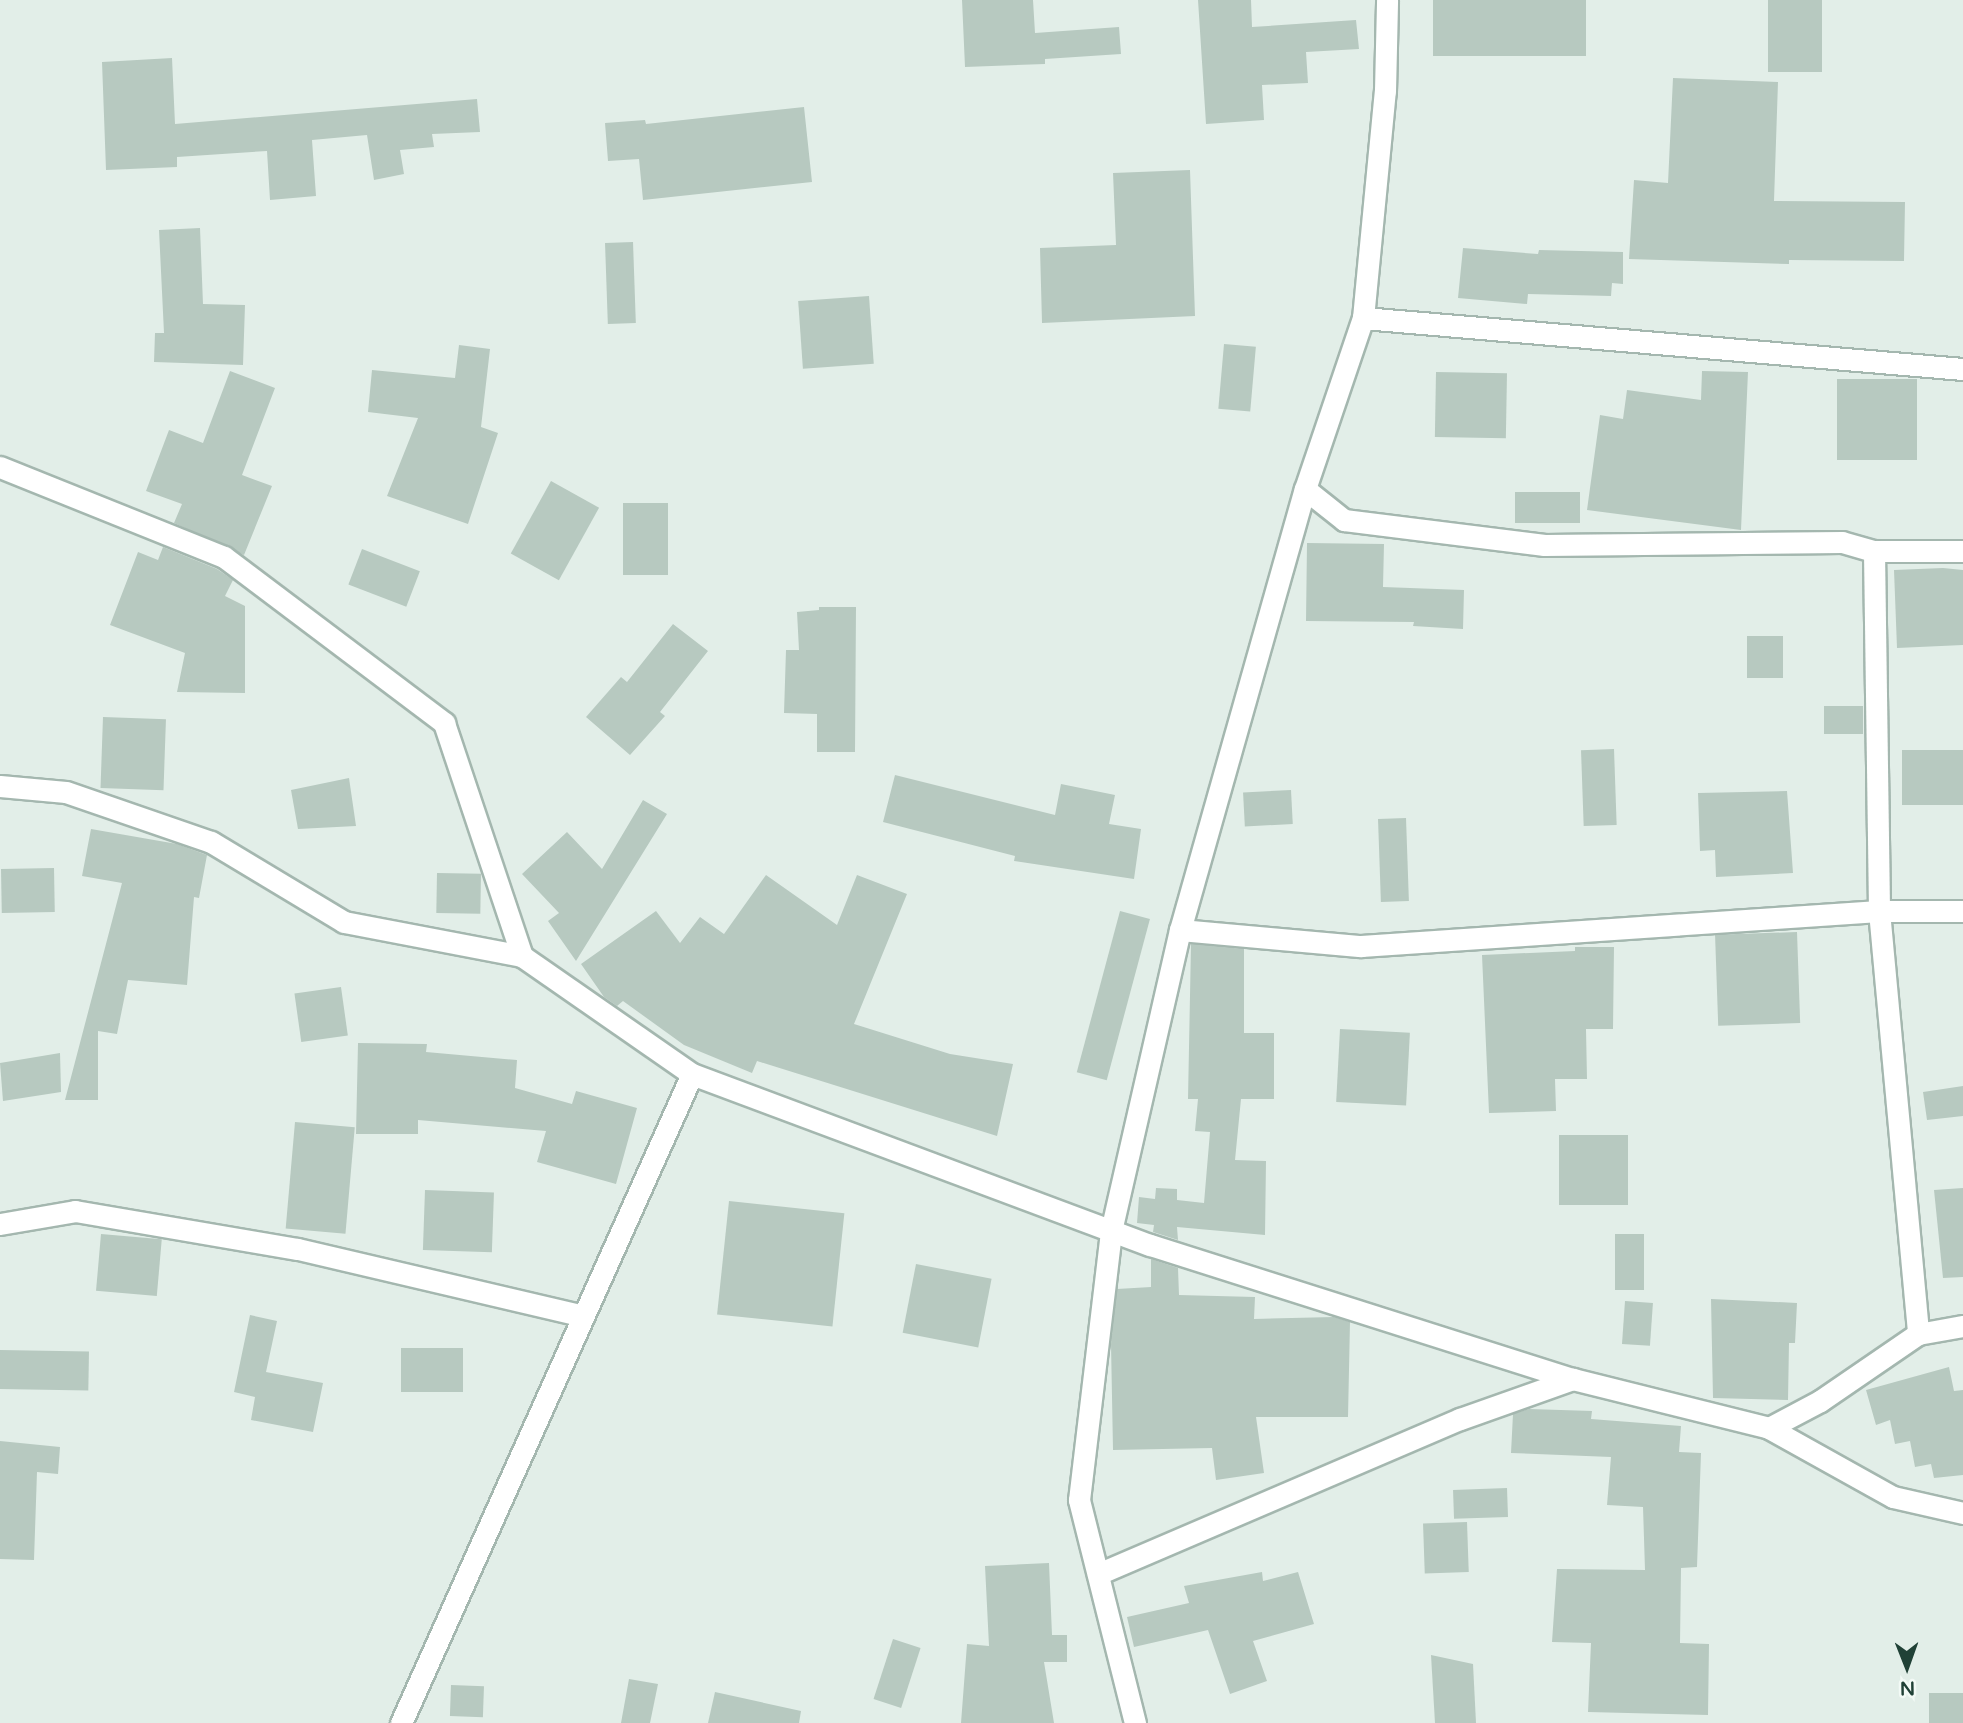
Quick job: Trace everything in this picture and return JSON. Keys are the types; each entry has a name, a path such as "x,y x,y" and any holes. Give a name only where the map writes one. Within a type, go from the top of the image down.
{"street":[{"path":"1135,1723 1079,1500 1111,1231 1180,930 1306,489 1363,318 1385,90 1387,0"},
{"path":"1363,318 1963,369"},
{"path":"0,467 224,556 444,723 522,956"},
{"path":"1306,489 1344,520 1544,545 1842,542 1874,551 1963,551"},
{"path":"1874,551 1880,911 1918,1334"},
{"path":"0,786 66,792 211,842 344,922 522,956 692,1074 1111,1231 1573,1380 1769,1428 1893,1497 1963,1513"},
{"path":"1180,930 1361,946 1880,911 1963,911"},
{"path":"401,1723 692,1074"},
{"path":"0,1224 75,1210 298,1250 583,1317"},
{"path":"1769,1428 1820,1401 1918,1334 1963,1326"},
{"path":"1098,1574 1460,1419 1573,1380"}],"building":[{"path":"962,0 1033,0 1035,33 1119,27 1121,54 1045,59 1045,64 965,67"},
{"path":"1198,0 1251,0 1252,27 1356,20 1359,49 1306,52 1308,83 1262,85 1264,120 1206,124"},
{"path":"1433,0 1586,0 1586,56 1433,56"},
{"path":"1768,0 1822,0 1822,72 1768,72"},
{"path":"172,58 175,124 477,99 480,132 432,134 434,147 400,150 404,174 374,180 367,135 312,140 316,196 270,200 267,151 177,157 177,167 106,170 102,62"},
{"path":"1673,78 1778,82 1774,201 1905,202 1904,261 1789,260 1789,264 1629,259 1634,180 1668,183"},
{"path":"804,107 812,182 643,200 639,159 608,161 605,123 645,120 646,124"},
{"path":"1190,170 1195,316 1042,323 1040,248 1116,245 1113,173"},
{"path":"200,228 203,304 245,305 243,365 154,362 155,333 164,333 159,230"},
{"path":"633,242 636,323 608,324 605,243"},
{"path":"1463,248 1538,254 1539,250 1623,252 1623,284 1612,283 1611,296 1528,294 1527,304 1458,298"},
{"path":"869,296 874,364 803,369 798,301"},
{"path":"1224,344 1256,347 1250,412 1218,409"},
{"path":"459,345 490,349 481,427 498,433 468,524 387,496 418,418 368,412 372,370 455,378"},
{"path":"230,371 275,388 242,475 272,486 244,555 174,523 182,504 146,491 169,430 203,443"},
{"path":"1702,371 1748,372 1741,530 1587,510 1600,415 1623,419 1627,390 1701,400"},
{"path":"1436,372 1507,373 1506,438 1435,437"},
{"path":"1837,379 1917,379 1917,460 1837,460"},
{"path":"551,481 599,508 559,580 511,554"},
{"path":"1515,492 1580,492 1580,523 1515,523"},
{"path":"623,503 668,503 668,575 623,575"},
{"path":"1307,543 1384,544 1383,587 1464,590 1463,629 1413,626 1414,622 1306,621"},
{"path":"163,547 217,569 233,580 225,596 245,606 245,693 177,692 185,653 110,625 138,552 158,560"},
{"path":"362,549 420,571 406,607 348,584"},
{"path":"1894,570 1963,570 1963,645 1897,648"},
{"path":"819,607 856,607 855,752 817,752 817,714 784,713 786,650 799,650 797,612 819,610"},
{"path":"673,624 708,651 660,712 665,716 630,755 586,717 621,677 627,682"},
{"path":"1747,636 1783,636 1783,678 1747,678"},
{"path":"1824,706 1863,706 1863,734 1824,734"},
{"path":"103,717 166,719 163,790 101,788"},
{"path":"1614,749 1617,825 1584,826 1581,750"},
{"path":"1902,750 1963,750 1963,805 1902,805"},
{"path":"895,775 1055,815 1061,784 1115,795 1109,824 1141,829 1134,879 1014,861 1015,856 883,822"},
{"path":"349,778 356,826 298,829 291,790"},
{"path":"1291,790 1293,824 1245,826 1243,793"},
{"path":"1787,791 1793,873 1716,877 1715,850 1700,851 1698,793"},
{"path":"643,800 667,814 576,961 548,921 559,913 522,874 567,832 602,869"},
{"path":"1406,818 1409,901 1381,902 1378,819"},
{"path":"91,829 177,844 207,855 199,898 194,897 187,985 128,980 117,1034 98,1031 98,1100 65,1100 122,883 82,876"},
{"path":"54,868 55,912 2,913 1,869"},
{"path":"437,873 481,874 480,914 436,913"},
{"path":"766,875 837,925 857,875 907,894 854,1024 950,1054 1013,1064 997,1136 757,1061 752,1073 684,1045 623,1001 617,1006 604,997 581,964 656,911 680,943 700,917 724,934"},
{"path":"1120,911 1150,919 1107,1080 1077,1072"},
{"path":"1797,932 1800,1023 1718,1026 1715,935"},
{"path":"1191,944 1244,949 1244,1033 1274,1033 1274,1099 1241,1099 1235,1160 1266,1161 1265,1235 1177,1227 1178,1240 1153,1232 1154,1225 1137,1223 1139,1197 1155,1199 1156,1188 1177,1189 1177,1200 1204,1203 1210,1132 1195,1131 1198,1099 1188,1099"},
{"path":"1575,947 1614,947 1613,1029 1586,1029 1587,1079 1555,1079 1556,1111 1489,1113 1482,955 1575,951"},
{"path":"341,987 348,1036 301,1042 294,994"},
{"path":"1340,1029 1410,1033 1406,1106 1336,1102"},
{"path":"358,1043 427,1044 426,1052 517,1060 515,1088 572,1104 576,1091 637,1108 616,1184 537,1162 546,1131 418,1120 418,1134 356,1134"},
{"path":"60,1053 61,1092 3,1101 0,1063"},
{"path":"1963,1086 1963,1116 1927,1120 1923,1092"},
{"path":"295,1122 355,1127 345,1234 286,1229"},
{"path":"1559,1135 1628,1135 1628,1205 1559,1205"},
{"path":"1963,1188 1963,1277 1943,1278 1934,1190"},
{"path":"425,1190 494,1192 492,1252 423,1250"},
{"path":"729,1201 844,1213 832,1327 717,1314"},
{"path":"101,1234 162,1239 157,1296 96,1291"},
{"path":"1615,1234 1644,1234 1644,1290 1615,1290"},
{"path":"1151,1259 1178,1268 1179,1295 1255,1297 1254,1319 1334,1317 1350,1322 1348,1417 1256,1417 1264,1473 1216,1480 1212,1448 1113,1450 1111,1344 1117,1289 1151,1287"},
{"path":"916,1264 992,1279 978,1347 903,1333"},
{"path":"1711,1299 1797,1303 1795,1343 1789,1343 1788,1400 1713,1398"},
{"path":"1625,1301 1653,1303 1650,1346 1622,1344"},
{"path":"250,1315 277,1321 266,1372 323,1383 313,1432 251,1420 255,1397 234,1392"},
{"path":"401,1348 463,1348 463,1392 401,1392"},
{"path":"0,1350 89,1352 88,1391 0,1389"},
{"path":"1949,1367 1954,1391 1963,1390 1963,1475 1934,1478 1931,1464 1915,1467 1910,1441 1895,1444 1890,1420 1876,1425 1866,1390"},
{"path":"1529,1409 1592,1411 1591,1419 1681,1426 1679,1452 1701,1453 1697,1567 1681,1568 1680,1643 1709,1644 1708,1715 1588,1712 1591,1643 1552,1642 1557,1569 1645,1570 1643,1507 1607,1505 1611,1457 1511,1453 1513,1414"},
{"path":"0,1441 60,1447 58,1474 37,1472 34,1560 0,1559"},
{"path":"1507,1488 1508,1517 1454,1519 1453,1490"},
{"path":"1467,1522 1469,1572 1425,1574 1423,1524"},
{"path":"1049,1563 1052,1635 1067,1635 1067,1662 1044,1662 1054,1723 961,1723 967,1644 989,1646 985,1566"},
{"path":"1262,1572 1263,1581 1298,1572 1314,1624 1253,1641 1267,1681 1230,1694 1208,1630 1134,1647 1127,1617 1189,1603 1184,1586"},
{"path":"893,1639 921,1648 901,1708 874,1699"},
{"path":"1431,1655 1473,1664 1476,1723 1435,1723"},
{"path":"629,1679 658,1684 650,1723 621,1723"},
{"path":"451,1685 484,1686 483,1717 450,1716"},
{"path":"715,1692 801,1711 799,1723 708,1723"},
{"path":"1929,1693 1963,1693 1963,1723 1929,1723"}]}
